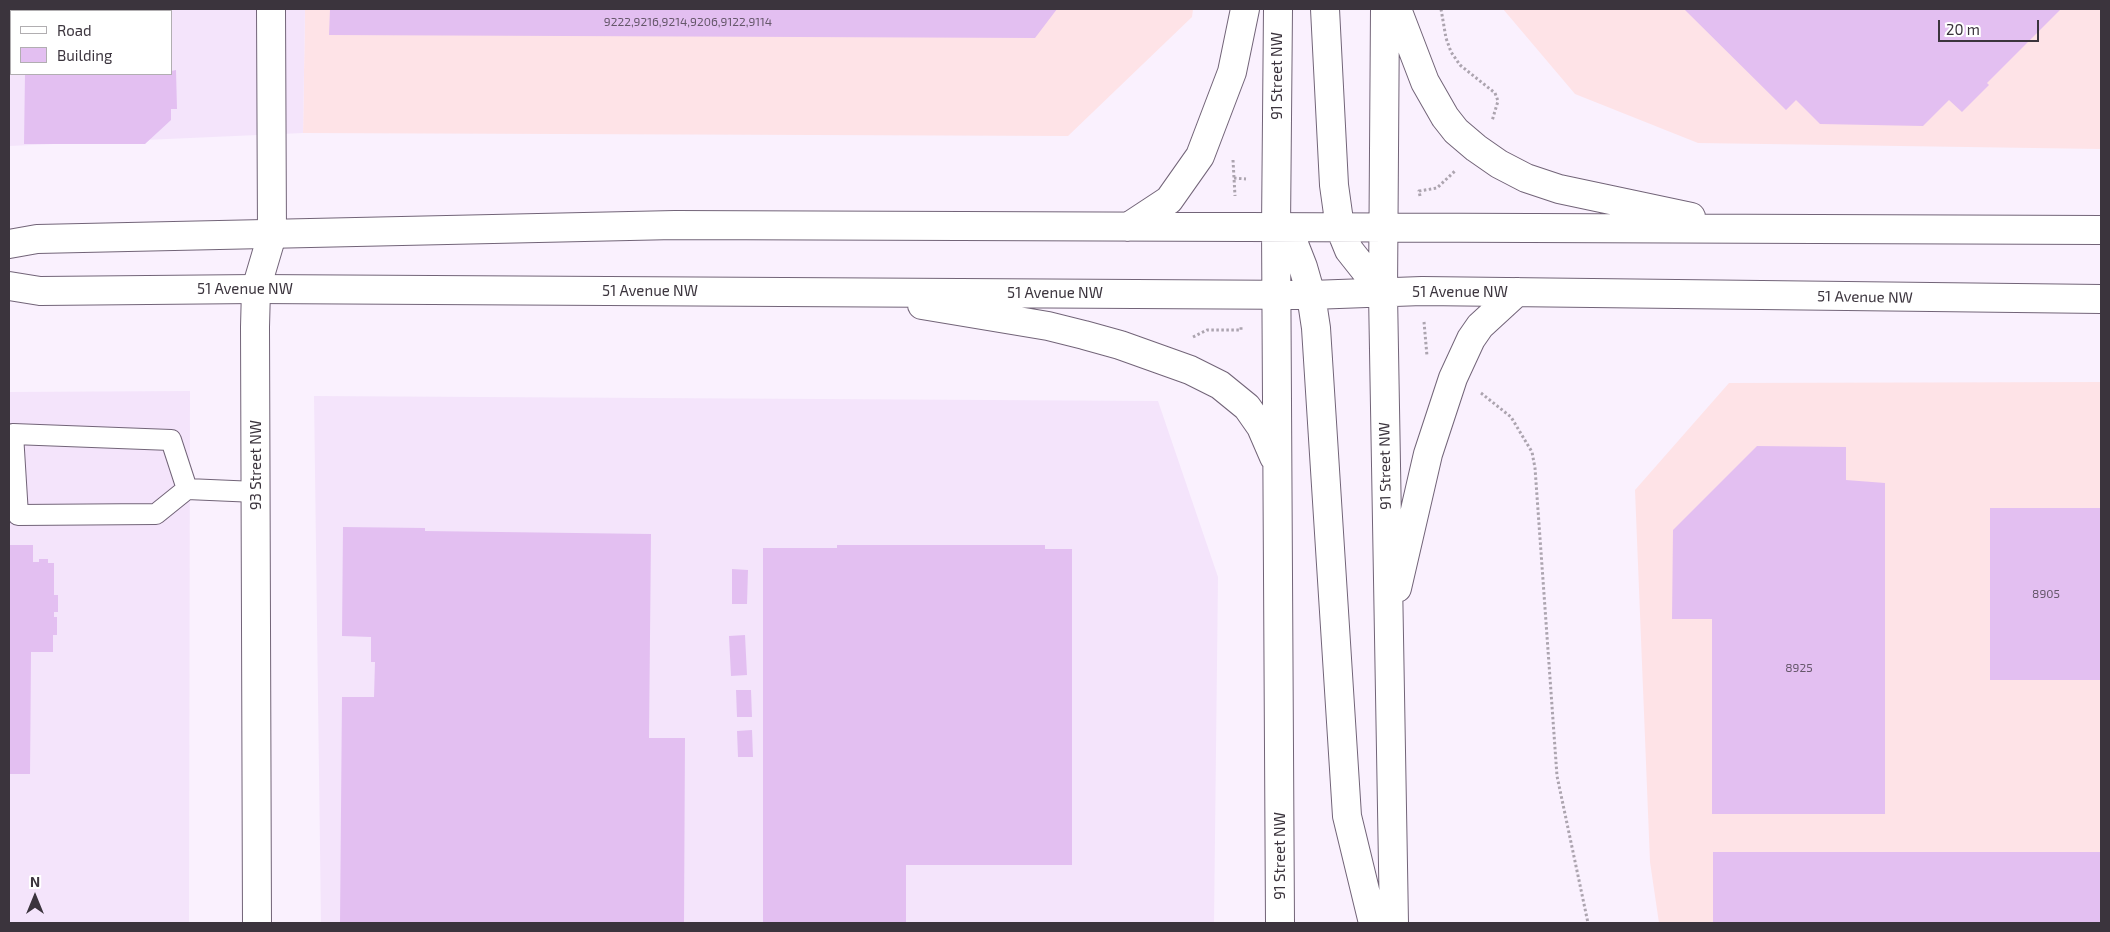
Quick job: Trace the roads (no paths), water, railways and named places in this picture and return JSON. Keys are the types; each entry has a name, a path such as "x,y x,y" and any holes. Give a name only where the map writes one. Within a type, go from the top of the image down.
{"main road":[{"name":"93 Street NW","path":"257,923 256,288 272,235 271,9"},
{"path":"1128,227 1168,200 1200,156 1232,72 1245,9"},
{"name":"91 Street NW","path":"1278,9 1276,228 1280,923"},
{"path":"1325,9 1334,185 1340,228 1349,250 1383,293"},
{"name":"91 Street NW","path":"1384,9 1383,293 1394,923"},
{"path":"1397,9 1424,82 1445,117 1463,137 1499,164 1526,178 1582,195 1754,230"},
{"path":"9,244 37,239 675,225 2101,230"},
{"path":"1276,228 1294,244 1311,295 1316,331 1347,816 1373,923"},
{"name":"51 Avenue NW","path":"9,286 40,291 256,288 1311,295 1517,292 2101,299"},
{"path":"839,291 1048,326 1120,345 1190,370 1220,384 1247,406 1261,427 1278,468"},
{"path":"1388,628 1428,454 1453,378 1471,339 1480,326 1517,292"}],"lane":[{"path":"187,489 171,440 13,434 18,515 156,514 187,489 256,492"}]}
